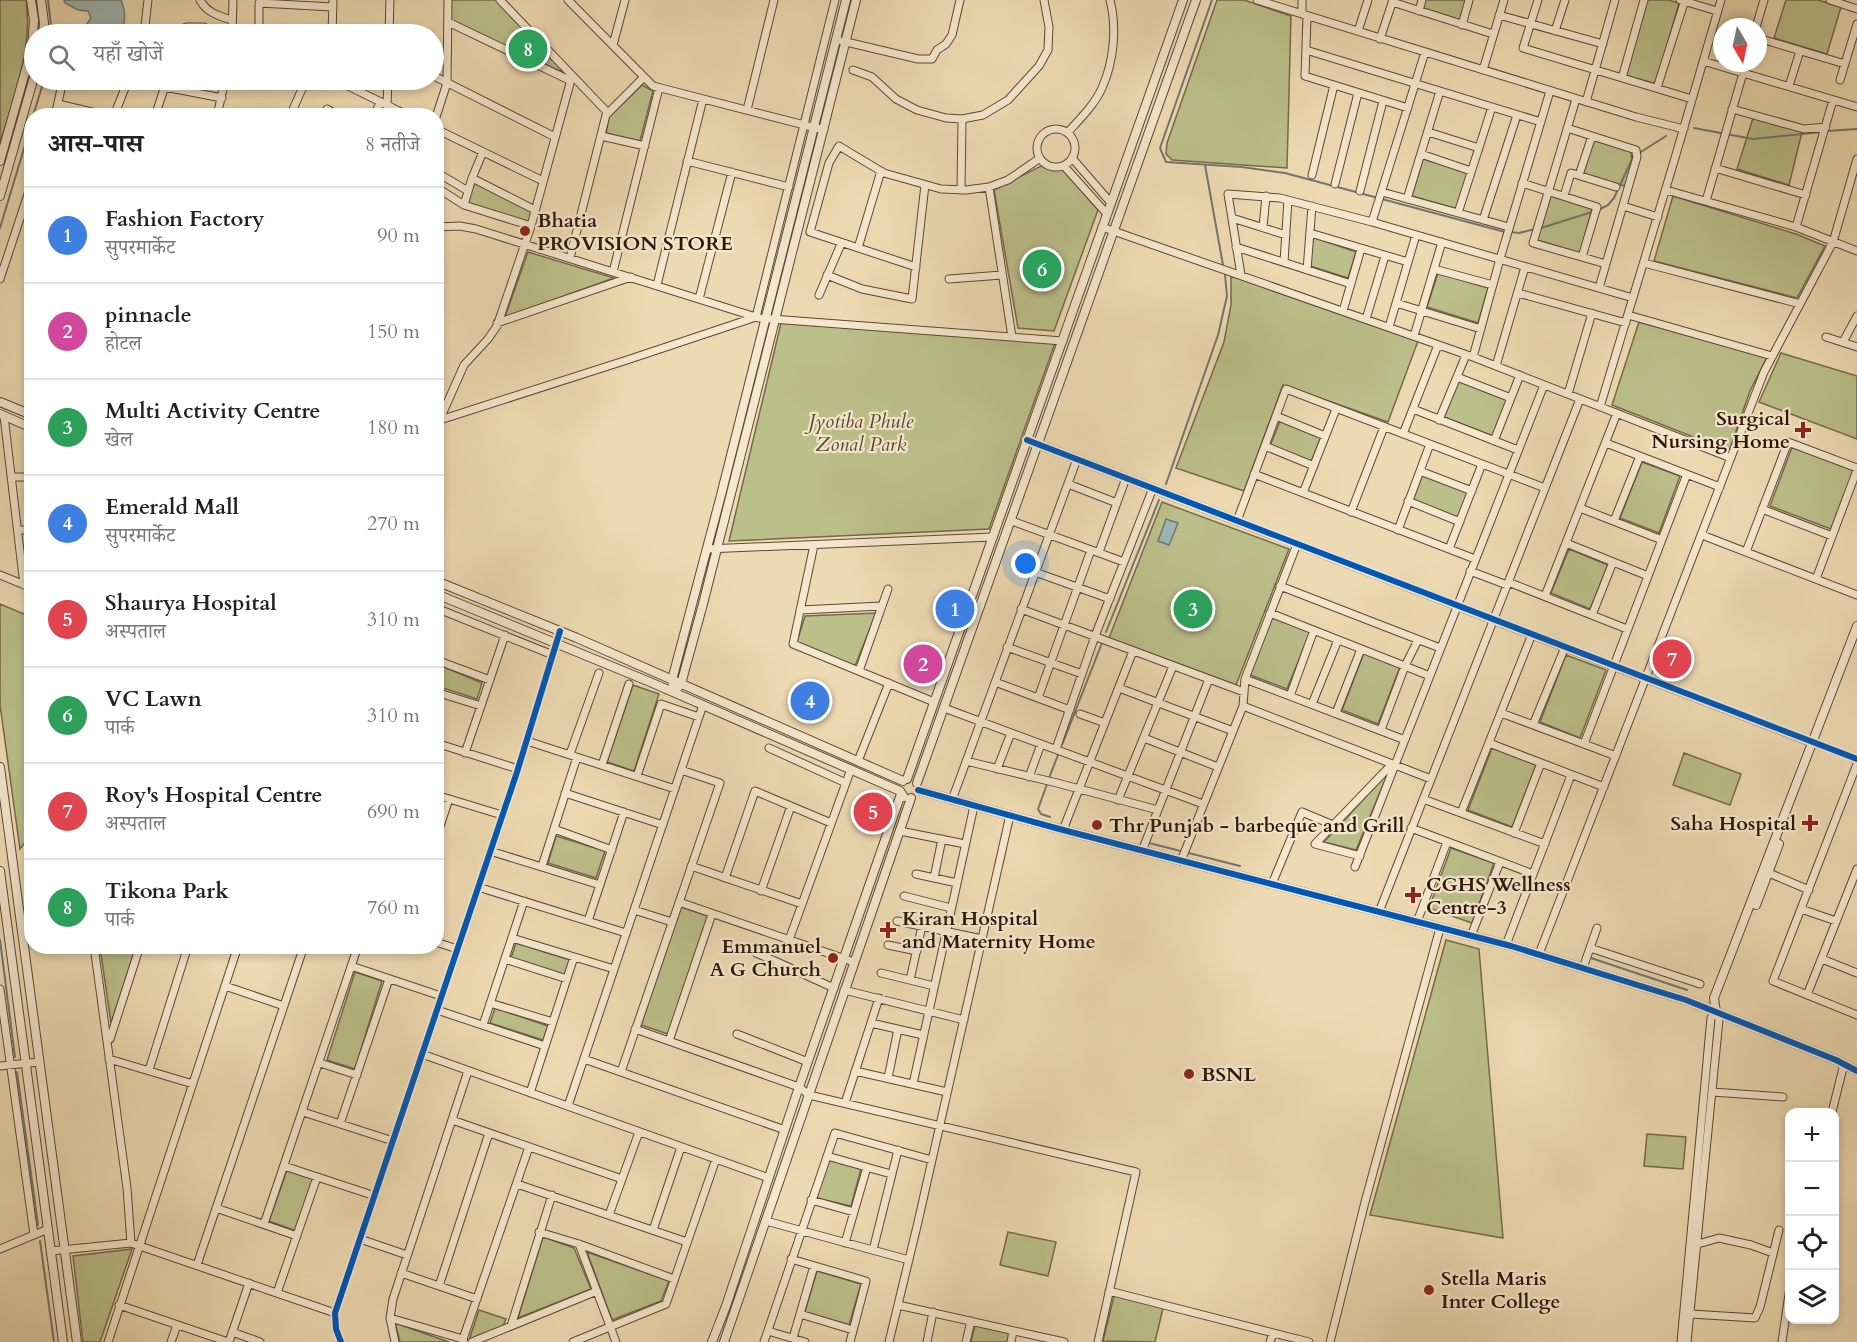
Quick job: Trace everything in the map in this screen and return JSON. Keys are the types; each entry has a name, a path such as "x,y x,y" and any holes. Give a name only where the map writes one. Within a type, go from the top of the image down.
{"street":[{"path":"31,0 34,24"},
{"path":"41,0 44,24"},
{"path":"145,24 148,0"},
{"path":"200,0 206,9 232,20"},
{"path":"232,24 233,0"},
{"path":"389,24 390,0"},
{"path":"439,108 447,83 448,0"},
{"path":"500,0 571,78 608,113"},
{"path":"613,45 625,0"},
{"path":"747,110 774,0"},
{"path":"760,318 810,125 835,0"},
{"path":"674,692 672,680 707,549 789,187 836,40 846,0"},
{"path":"674,692 681,684 701,611 856,0"},
{"path":"836,40 918,59 932,59 937,50 946,44 952,35 960,0"},
{"path":"853,70 872,77 896,99 917,110 946,118 962,119 983,115 1008,100 1039,66 1048,50 1049,27 1044,0"},
{"path":"1068,132 1102,89 1109,68 1114,38 1110,0"},
{"path":"712,1342 834,988 900,787 905,780 934,702 1183,0"},
{"path":"724,1342 911,798 915,796 944,708 1196,0"},
{"path":"1257,0 1576,99 1684,129"},
{"path":"1302,0 1306,50 1305,76 1408,108"},
{"path":"1358,31 1368,0"},
{"path":"1419,11 1422,0"},
{"path":"1462,25 1469,0"},
{"path":"1484,70 1504,0"},
{"path":"1538,0 1523,48 1692,99"},
{"path":"1555,31 1565,0"},
{"path":"1586,102 1615,0"},
{"path":"1622,78 1644,0"},
{"path":"1600,407 1684,129 1720,0"},
{"path":"1759,18 1764,0"},
{"path":"1830,0 1857,9"},
{"path":"571,1 653,86 824,130"},
{"path":"1380,39 1392,1 1493,34"},
{"path":"1657,88 1683,1 1718,11"},
{"path":"259,24 259,3 333,3 332,24"},
{"path":"1499,15 1603,44"},
{"path":"448,22 571,78"},
{"path":"1840,80 1857,24"},
{"path":"1767,41 1845,64"},
{"path":"1306,50 1541,122"},
{"path":"1789,86 1800,51"},
{"path":"1372,222 1425,52"},
{"path":"1703,61 1857,106"},
{"path":"1706,201 1743,73"},
{"path":"0,162 24,76"},
{"path":"570,258 608,113 644,77"},
{"path":"444,410 464,365 488,339 498,323 531,226 571,78"},
{"path":"444,81 555,136"},
{"path":"1312,175 1334,85"},
{"path":"614,272 659,88"},
{"path":"25,108 30,90"},
{"path":"57,108 61,90"},
{"path":"117,108 124,90"},
{"path":"158,108 164,90"},
{"path":"192,90 222,98"},
{"path":"219,108 223,90"},
{"path":"294,108 302,90"},
{"path":"357,90 394,108"},
{"path":"380,108 384,103 386,90"},
{"path":"1407,199 1440,91"},
{"path":"1439,420 1481,329 1550,91"},
{"path":"1335,184 1358,93"},
{"path":"657,285 703,99"},
{"path":"1576,99 1533,243 1606,264"},
{"path":"1360,191 1383,100"},
{"path":"1796,227 1833,100"},
{"path":"58,104 77,108"},
{"path":"1458,213 1492,107"},
{"path":"1732,109 1804,129 1824,131"},
{"path":"0,196 24,112"},
{"path":"1483,220 1517,114"},
{"path":"961,190 962,119"},
{"path":"1056,128 1068,132 1076,147 1072,158 1064,166 1049,166 1040,158 1036,149 1038,141 1043,133 1056,128"},
{"path":"1567,128 1636,154 1599,288"},
{"path":"1428,132 1479,148"},
{"path":"444,133 543,181"},
{"path":"601,136 645,146"},
{"path":"1579,175 1592,136"},
{"path":"916,267 810,232 829,163 839,146 880,171 941,189 961,190 988,187 1008,180 1040,158"},
{"path":"464,205 483,152"},
{"path":"1421,154 1471,171"},
{"path":"1072,158 1111,203"},
{"path":"1539,954 1764,372 1833,242 1857,159"},
{"path":"687,161 789,187"},
{"path":"1064,166 1107,214"},
{"path":"1715,168 1806,195"},
{"path":"858,248 880,171"},
{"path":"699,299 732,172"},
{"path":"1564,196 1571,173 1616,187"},
{"path":"444,177 468,191"},
{"path":"472,178 535,210"},
{"path":"1522,183 1564,196 1596,210 1582,257"},
{"path":"827,275 862,289 912,299 926,185"},
{"path":"988,187 1012,337"},
{"path":"1666,190 1796,227 1857,251"},
{"path":"444,192 464,205 531,226"},
{"path":"1241,275 1228,194 1266,196 1312,206 1633,298"},
{"path":"1263,227 1266,196"},
{"path":"1380,196 1407,199 1483,220 1508,231"},
{"path":"1284,262 1288,200"},
{"path":"0,279 24,206"},
{"path":"1307,270 1312,206"},
{"path":"1623,206 1658,217"},
{"path":"1232,218 1286,235"},
{"path":"444,227 460,226 476,229 760,318 1012,337 1061,345 1071,355"},
{"path":"1102,227 1470,356 1731,458"},
{"path":"1310,233 1408,262"},
{"path":"1389,327 1416,235"},
{"path":"1414,336 1442,242"},
{"path":"819,295 841,244"},
{"path":"1236,246 1351,284"},
{"path":"1343,311 1361,249"},
{"path":"1366,319 1385,256"},
{"path":"1644,263 1800,304"},
{"path":"1496,366 1525,267"},
{"path":"1434,269 1493,285"},
{"path":"949,279 1002,275"},
{"path":"498,323 631,277"},
{"path":"1518,293 1772,356"},
{"path":"1396,303 1481,329"},
{"path":"1568,394 1592,313"},
{"path":"1843,342 1857,316"},
{"path":"444,422 760,318"},
{"path":"1826,337 1857,347"},
{"path":"1403,434 1438,345"},
{"path":"1494,441 1520,375"},
{"path":"1457,377 1511,398"},
{"path":"1355,867 1544,385"},
{"path":"1237,521 1286,389 1545,488"},
{"path":"1379,912 1580,399"},
{"path":"0,402 24,412"},
{"path":"1304,493 1336,408"},
{"path":"1413,410 1518,450"},
{"path":"1545,596 1617,413"},
{"path":"2,415 24,425"},
{"path":"2,415 24,564"},
{"path":"1276,416 1325,436"},
{"path":"1351,512 1384,427"},
{"path":"1027,440 1815,743 1857,762 1855,776 1773,981 1857,1015"},
{"path":"1746,552 1788,442 1857,469 1816,579"},
{"path":"1606,443 1720,487"},
{"path":"1398,530 1430,444"},
{"path":"1265,446 1314,466"},
{"path":"1614,521 1640,456"},
{"path":"952,800 1077,459"},
{"path":"1449,549 1482,464"},
{"path":"1420,471 1472,491"},
{"path":"1254,474 1475,559"},
{"path":"1584,744 1687,474"},
{"path":"11,477 24,477"},
{"path":"1038,698 1078,587 1117,503 1126,478"},
{"path":"1068,484 1117,503"},
{"path":"1056,749 1095,636 1153,488"},
{"path":"1408,501 1460,522"},
{"path":"1580,507 1662,540"},
{"path":"1762,509 1832,536"},
{"path":"1012,521 1124,562"},
{"path":"18,530 24,530"},
{"path":"1702,535 1857,595"},
{"path":"707,549 993,537"},
{"path":"1566,543 1648,576"},
{"path":"1183,855 1243,706 1245,679 1297,544"},
{"path":"814,545 793,644 934,702"},
{"path":"1592,615 1613,562"},
{"path":"1470,571 1545,596 1627,629"},
{"path":"1035,572 1110,599"},
{"path":"0,575 24,584"},
{"path":"444,584 560,631 858,761 905,780 912,780 918,787 952,800 1142,851 1183,855 1272,884 1539,954 1686,1000 1857,1071"},
{"path":"1280,586 1440,648"},
{"path":"859,671 888,589"},
{"path":"444,597 674,692 911,798"},
{"path":"801,610 882,606"},
{"path":"691,608 701,611"},
{"path":"1021,609 1244,692"},
{"path":"444,611 553,655"},
{"path":"1270,613 1430,676"},
{"path":"1687,1342 1719,1020 1714,998 1855,644 1857,626"},
{"path":"1290,696 1314,630"},
{"path":"341,1342 336,1329 335,1313 518,769 560,631"},
{"path":"1461,813 1532,634"},
{"path":"465,753 505,635"},
{"path":"1312,704 1338,640"},
{"path":"1381,730 1405,666 1418,640"},
{"path":"1007,647 1082,674"},
{"path":"1533,725 1565,647"},
{"path":"1336,713 1361,649"},
{"path":"1063,830 1133,651"},
{"path":"444,663 490,680"},
{"path":"1118,800 1173,666"},
{"path":"542,866 599,673"},
{"path":"1142,851 1209,679"},
{"path":"1245,679 1405,740"},
{"path":"995,682 1070,710"},
{"path":"602,765 629,684"},
{"path":"858,761 889,684"},
{"path":"1119,688 1233,731"},
{"path":"444,694 481,706"},
{"path":"637,776 661,704 699,717"},
{"path":"568,1106 703,705"},
{"path":"1243,706 1431,779"},
{"path":"944,708 1203,804"},
{"path":"1501,713 1616,756"},
{"path":"1080,714 1105,723"},
{"path":"997,769 1011,733"},
{"path":"1144,738 1218,767"},
{"path":"526,741 675,789"},
{"path":"1489,743 1604,787"},
{"path":"1029,777 1041,744"},
{"path":"444,746 518,769"},
{"path":"769,748 846,783"},
{"path":"966,761 1158,810"},
{"path":"1514,832 1541,763"},
{"path":"1360,856 1315,844 1394,764"},
{"path":"0,767 24,954"},
{"path":"621,1072 720,783 681,770"},
{"path":"789,940 851,770"},
{"path":"1506,945 1571,775"},
{"path":"725,878 755,791 831,823"},
{"path":"565,793 663,825"},
{"path":"444,797 502,815"},
{"path":"444,814 449,799"},
{"path":"1423,799 1545,844"},
{"path":"761,891 791,806"},
{"path":"913,1084 974,806"},
{"path":"588,921 624,812"},
{"path":"1272,884 1302,812 1333,825"},
{"path":"889,1342 1010,816"},
{"path":"1411,828 1533,874"},
{"path":"554,829 612,849"},
{"path":"900,831 965,844"},
{"path":"934,878 942,839"},
{"path":"1417,922 1447,842"},
{"path":"490,851 600,885"},
{"path":"1471,936 1500,862"},
{"path":"691,866 802,904"},
{"path":"1807,995 1855,880 1857,869"},
{"path":"14,872 0,873 63,1342"},
{"path":"1765,872 1809,890"},
{"path":"916,874 957,884"},
{"path":"478,887 626,933"},
{"path":"904,896 951,908"},
{"path":"483,1025 524,901"},
{"path":"679,902 854,962"},
{"path":"1801,909 1836,921"},
{"path":"634,910 672,922"},
{"path":"669,1041 712,914"},
{"path":"897,921 982,939"},
{"path":"910,980 922,926"},
{"path":"1330,1342 1365,1202 1440,928"},
{"path":"1583,968 1597,928"},
{"path":"512,938 614,969"},
{"path":"444,945 457,949"},
{"path":"888,945 917,951"},
{"path":"1590,948 1700,984"},
{"path":"756,953 792,967 834,988"},
{"path":"24,954 77,1342"},
{"path":"95,954 135,1244"},
{"path":"107,1039 110,1038 137,954"},
{"path":"149,1070 185,954"},
{"path":"108,1342 135,1244 193,1084 235,954"},
{"path":"197,1265 301,954"},
{"path":"264,1224 355,954"},
{"path":"530,1093 574,957"},
{"path":"505,959 567,979"},
{"path":"1822,959 1857,973"},
{"path":"351,966 441,996"},
{"path":"881,973 934,986"},
{"path":"340,1124 389,979"},
{"path":"225,986 285,1006"},
{"path":"0,989 34,1235"},
{"path":"844,990 964,1020"},
{"path":"844,1103 879,998"},
{"path":"490,1002 553,1023"},
{"path":"437,1010 545,1046"},
{"path":"1681,1342 1711,1018 1716,1012"},
{"path":"871,1023 923,1035"},
{"path":"635,1029 799,1087 809,1095 1136,1172 1098,1342"},
{"path":"888,1078 898,1029"},
{"path":"737,1034 808,1062"},
{"path":"422,1054 769,1178"},
{"path":"109,1059 193,1084"},
{"path":"584,1059 785,1130"},
{"path":"0,1066 39,1062"},
{"path":"320,1063 357,1075"},
{"path":"1833,1108 1844,1064"},
{"path":"395,1342 390,1318 393,1299 468,1071"},
{"path":"855,1071 947,1092"},
{"path":"1712,1092 1783,1097"},
{"path":"303,1112 393,1141"},
{"path":"452,1120 622,1179"},
{"path":"609,1215 639,1132"},
{"path":"439,1286 489,1133"},
{"path":"764,1342 835,1133 932,1160"},
{"path":"390,1318 463,1341 529,1147"},
{"path":"653,1230 681,1147"},
{"path":"873,1250 898,1150"},
{"path":"827,1156 891,1174"},
{"path":"573,1342 666,1304 716,1159"},
{"path":"284,1166 375,1196"},
{"path":"844,1243 867,1167"},
{"path":"278,1293 317,1177"},
{"path":"517,1184 687,1242"},
{"path":"511,1326 552,1196"},
{"path":"812,1200 854,1212"},
{"path":"216,1208 297,1236"},
{"path":"766,1221 909,1260"},
{"path":"0,1249 48,1229"},
{"path":"1691,1314 1755,1318 1760,1307 1779,1230"},
{"path":"539,1232 579,1244 674,1279"},
{"path":"1698,1244 1719,1238 1751,1245 1773,1253"},
{"path":"360,1239 407,1255"},
{"path":"51,1251 135,1244 335,1313"},
{"path":"579,1244 616,1342"},
{"path":"791,1259 866,1281 850,1342"},
{"path":"793,1338 814,1266"},
{"path":"401,1273 477,1299"},
{"path":"119,1305 228,1342 249,1283"},
{"path":"472,1342 597,1291"},
{"path":"1109,1291 1309,1342"},
{"path":"898,1305 1064,1342"},
{"path":"927,1342 933,1312"},
{"path":"800,1314 853,1330"},
{"path":"966,1342 971,1321"},
{"path":"1782,1342 1785,1321"},
{"path":"171,1342 177,1325"},
{"path":"1011,1342 1013,1330"},
{"path":"768,1331 805,1342"},
{"path":"232,1332 260,1342"},
{"path":"1270,1342 1273,1333"}],"green space":[{"path":"0,0 26,0 27,24 24,24 24,60 0,143"},
{"path":"449,0 499,0 572,76 448,22"},
{"path":"1217,0 1244,0 1291,16 1287,168 1172,160 1166,154 1167,143"},
{"path":"1423,0 1466,0 1460,20 1420,7"},
{"path":"1646,0 1668,0 1679,3 1656,84 1625,75"},
{"path":"1786,0 1818,0 1841,7 1827,54 1774,38"},
{"path":"642,85 653,91 640,141 606,133 609,117"},
{"path":"1753,118 1802,132 1789,185 1737,169"},
{"path":"1592,139 1631,151 1632,163 1625,186 1581,174"},
{"path":"1423,159 1468,172 1457,209 1412,196"},
{"path":"1041,166 1053,171 1063,170 1098,210 1054,331 1018,328 994,190"},
{"path":"472,178 535,210 529,222 465,203"},
{"path":"1551,196 1592,209 1580,253 1537,240"},
{"path":"1673,196 1796,234 1825,246 1797,298 1654,261"},
{"path":"1313,237 1356,252 1348,278 1310,266"},
{"path":"528,252 614,278 505,317"},
{"path":"1438,273 1488,288 1478,323 1427,307"},
{"path":"1231,276 1418,341 1388,422 1283,385 1244,491 1176,468 1224,342 1231,305"},
{"path":"1639,322 1767,357 1750,391 1729,451 1612,405"},
{"name":"Jyotiba Phule Zonal Park","path":"781,323 1055,343 989,529 729,541"},
{"path":"1781,353 1857,376 1857,439 1759,402"},
{"path":"1458,381 1507,400 1493,436 1444,417"},
{"path":"1280,421 1321,437 1311,462 1270,446"},
{"path":"1792,447 1854,470 1831,529 1770,506"},
{"path":"1642,462 1680,476 1659,533 1620,518"},
{"path":"1423,474 1468,492 1458,518 1413,500"},
{"path":"1162,502 1289,549 1236,685 1109,638"},
{"path":"1569,549 1608,565 1590,609 1551,593"},
{"path":"0,604 24,614 24,844 20,849 0,705"},
{"path":"876,613 855,666 797,642 805,616"},
{"path":"1272,618 1310,632 1287,689 1250,675"},
{"path":"1364,653 1400,667 1378,724 1342,710"},
{"path":"1566,655 1606,670 1580,738 1540,722"},
{"path":"444,667 482,683 477,699 444,688"},
{"path":"633,685 659,694 634,771 607,762"},
{"path":"1492,748 1536,765 1512,827 1468,810"},
{"path":"1684,753 1741,774 1730,805 1673,785"},
{"path":"1388,773 1356,850 1324,842"},
{"path":"556,836 605,851 596,878 548,863"},
{"path":"1451,848 1494,863 1472,923 1429,908"},
{"path":"681,907 708,916 668,1034 641,1025"},
{"path":"1446,940 1479,949 1503,1238 1370,1215"},
{"path":"516,943 570,960 565,975 511,958"},
{"path":"101,954 134,954 111,1023"},
{"path":"355,972 382,981 355,1069 327,1060"},
{"path":"495,1008 548,1026 543,1040 490,1023"},
{"path":"1647,1134 1686,1137 1683,1169 1644,1166"},
{"path":"829,1160 861,1169 851,1206 816,1198"},
{"path":"287,1170 314,1179 296,1231 269,1221"},
{"path":"1008,1232 1056,1242 1048,1276 1000,1265"},
{"path":"543,1237 574,1248 591,1289 518,1318"},
{"path":"132,1249 100,1342 83,1342 73,1256"},
{"path":"587,1252 669,1281 661,1301 612,1320"},
{"path":"817,1271 861,1284 849,1325 805,1312"},
{"path":"1114,1296 1163,1308 1155,1342 1103,1341"},
{"path":"479,1310 506,1319 503,1326 469,1340"},
{"path":"395,1323 449,1342 400,1342"},
{"path":"975,1325 1009,1333 1007,1342 971,1342"}],"water":[{"path":"64,0 121,0 125,18 124,24 87,24 91,18 88,11 78,10 65,3"},
{"path":"1166,519 1178,523 1169,545 1158,541"}],"waterway":[{"path":"48,0 51,24"},
{"path":"1212,0 1160,148 1166,162 1242,167 1285,173 1505,232"},
{"path":"35,108 41,90"},
{"path":"1694,128 1753,139 1821,132"},
{"path":"1827,131 1857,129"},
{"path":"1598,210 1608,205 1614,198 1633,157 1666,136"},
{"path":"0,228 24,148"},
{"path":"1205,165 1223,265"},
{"path":"1541,228 1592,212"},
{"path":"1511,232 1519,233 1535,229"},
{"path":"1166,484 1218,335 1227,296 1225,275"},
{"path":"1106,632 1159,500"},
{"path":"1062,745 1102,643"},
{"path":"1049,778 1058,755"},
{"path":"1047,784 1038,809 1041,814 1050,817"},
{"path":"1149,843 1240,866"},
{"path":"0,940 15,1057"},
{"path":"1591,958 1687,990"},
{"path":"17,1072 38,1225"},
{"path":"40,1241 54,1342"}],"cycle path":[{"path":"1027,440 1857,759"},
{"path":"341,1342 336,1329 335,1313 517,772 560,631"},
{"path":"918,790 1511,946 1686,1000 1836,1060 1857,1071"}],"place":[{"name":"Tikona Park","path":"528,49"},
{"name":"Bhatia PROVISION STORE","path":"525,231"},
{"name":"VC Lawn","path":"1042,269"},
{"name":"Surgical Nursing Home","path":"1803,430"},
{"name":"Fashion Factory","path":"955,609"},
{"name":"Multi Activity Centre","path":"1193,609"},
{"name":"Roy's Hospital Centre","path":"1672,659"},
{"name":"pinnacle","path":"923,664"},
{"name":"Emerald Mall","path":"810,701"},
{"name":"Shaurya Hospital","path":"873,812"},
{"name":"Saha Hospital","path":"1810,823"},
{"name":"Thr Punjab - barbeque and Grill","path":"1097,825"},
{"name":"CGHS Wellness Centre-3","path":"1413,895"},
{"name":"Kiran Hospital and Maternity Home","path":"888,930"},
{"name":"Emmanuel A G Church","path":"833,958"},
{"name":"BSNL","path":"1189,1074"},
{"name":"Stella Maris Inter College","path":"1429,1290"}]}
